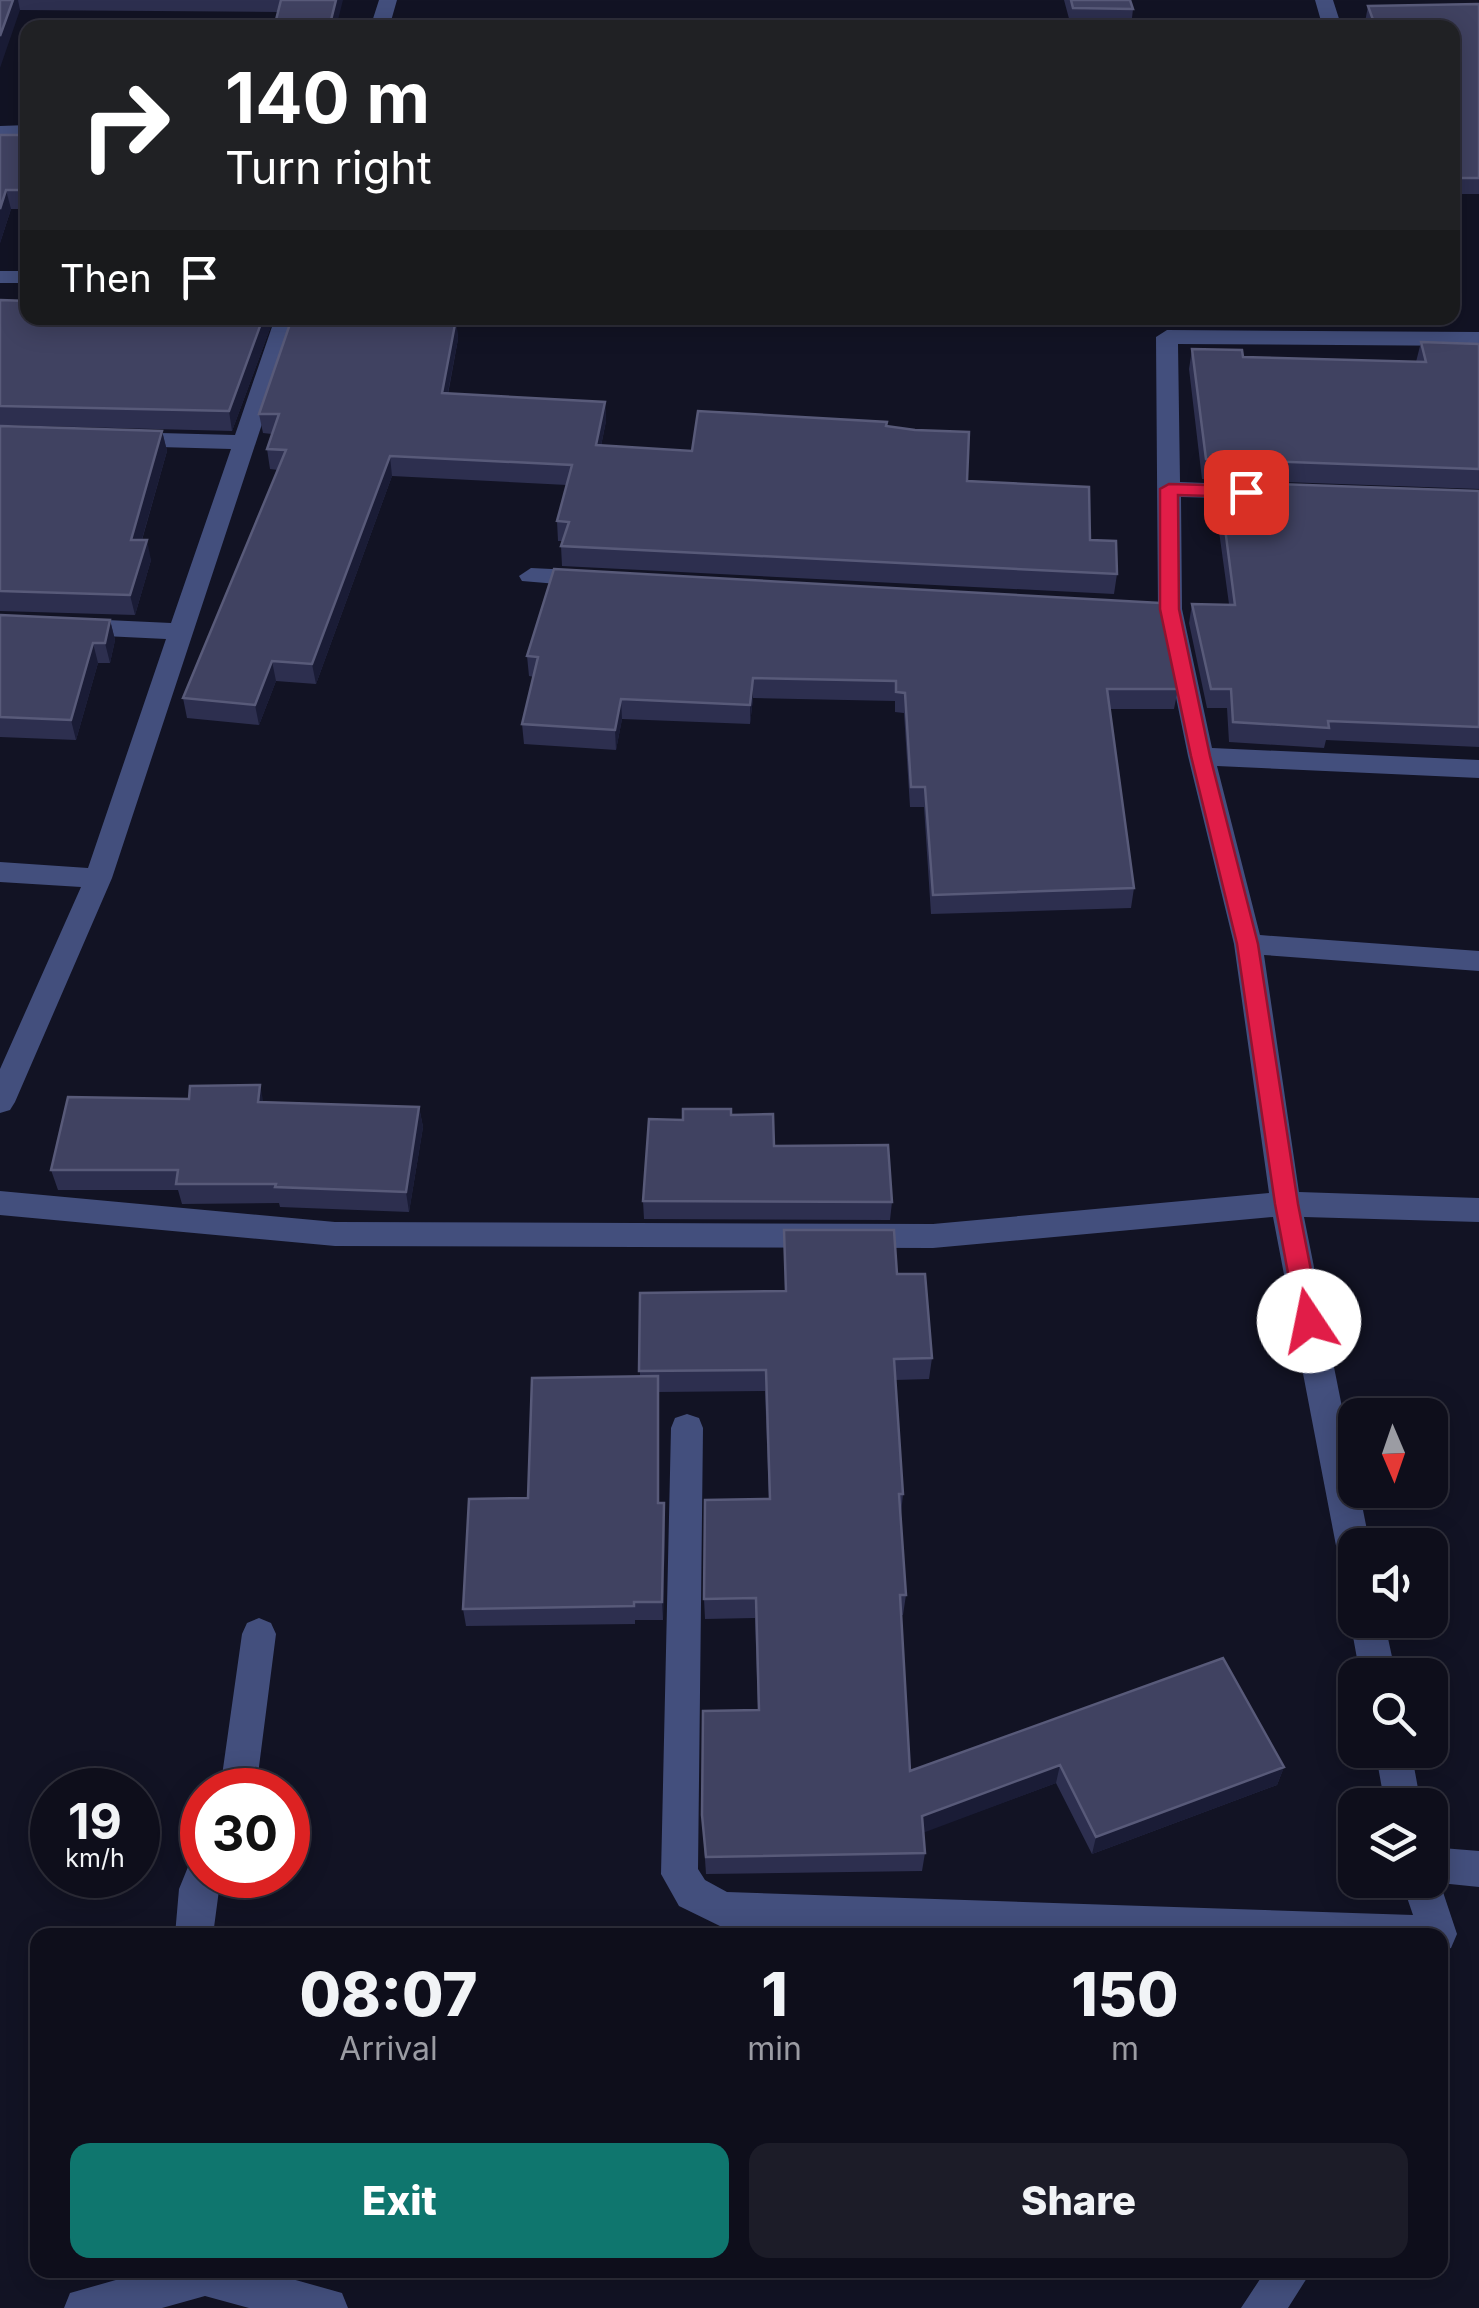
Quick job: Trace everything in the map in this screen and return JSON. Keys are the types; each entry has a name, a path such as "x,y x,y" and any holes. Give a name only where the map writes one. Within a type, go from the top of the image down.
{"street":[{"path":"0,1102 98,878 284,325"},
{"path":"1350,1528 1286,1204 1248,944 1160,608 1169,489 1167,338 1432,328 1479,338"},
{"path":"94,438 245,442"},
{"path":"1169,489 1285,493"},
{"path":"531,576 611,580"},
{"path":"0,624 182,632"},
{"path":"1200,756 1479,769"},
{"path":"0,872 98,878"},
{"path":"1248,944 1479,961"},
{"path":"0,1204 335,1234 933,1236 1286,1204 1479,1210"},
{"path":"688,1428 679,1874 692,1893 724,1910 1260,1928"},
{"path":"241,1768 259,1634"},
{"path":"1448,1866 1479,1869"},
{"path":"195,1928 197,1898"},
{"path":"1426,1898 1436,1928"},
{"path":"86,2308 188,2278"},
{"path":"222,2278 327,2308"},
{"path":"1262,2308 1286,2278"}],"building":[{"path":"0,0 13,0 0,36"},
{"path":"281,0 336,0 331,20 276,20"},
{"path":"1071,0 1130,0 1133,9 1073,8"},
{"path":"1479,4 1479,178 1460,178 1460,20 1373,20 1368,6"},
{"path":"0,135 20,135 20,190 6,190 0,209"},
{"path":"0,300 20,301 20,325 260,325 229,411 0,406"},
{"path":"290,325 455,325 442,393 605,402 596,445 692,451 698,411 887,422 886,426 915,430 969,432 967,481 1089,487 1090,540 1116,541 1117,574 561,546 569,522 557,521 572,465 390,456 312,664 272,661 255,705 183,698 286,450 267,449 279,414 259,414"},
{"path":"1421,342 1479,344 1479,469 1206,459 1192,349 1242,350 1243,357 1426,362"},
{"path":"0,426 162,431 131,540 147,540 130,595 0,591"},
{"path":"1219,482 1479,491 1479,727 1328,721 1329,728 1233,722 1231,689 1211,689 1192,604 1235,605"},
{"path":"554,569 1160,603 1178,689 1107,689 1134,888 933,895 925,787 911,787 905,693 896,692 896,681 753,678 750,705 621,699 615,730 522,724 538,657 527,656"},
{"path":"0,615 110,620 105,643 93,643 71,720 0,717"},
{"path":"260,1085 258,1102 419,1107 406,1192 275,1187 276,1184 176,1184 178,1170 51,1170 68,1097 189,1099 190,1086"},
{"path":"683,1109 731,1109 731,1115 773,1114 774,1146 888,1145 892,1202 643,1201 649,1119 683,1120"},
{"path":"784,1230 894,1230 897,1274 925,1274 932,1358 894,1359 903,1494 899,1494 906,1595 900,1595 910,1771 1223,1658 1284,1767 1096,1837 1060,1765 922,1816 925,1853 706,1857 702,1815 703,1711 759,1710 756,1598 704,1599 705,1500 770,1499 766,1370 639,1371 640,1293 786,1291"},
{"path":"658,1376 658,1503 664,1503 662,1602 634,1602 634,1606 463,1609 469,1499 528,1498 532,1378"}],"route":[{"path":"1246,492 1169,489 1170,609 1200,756 1248,944 1286,1204 1309,1321"}]}
